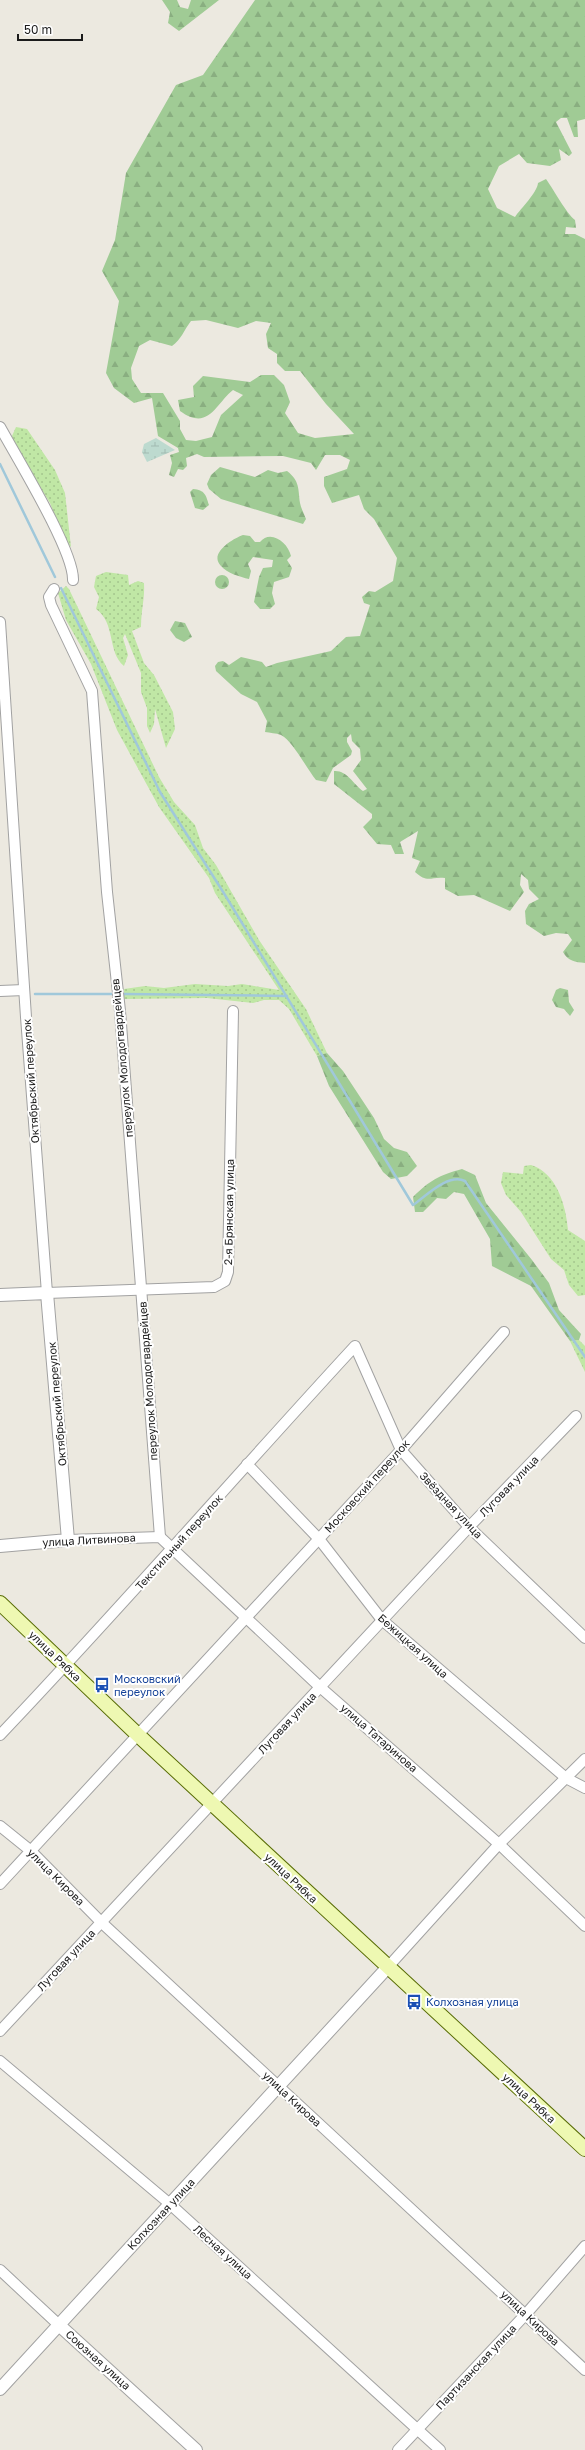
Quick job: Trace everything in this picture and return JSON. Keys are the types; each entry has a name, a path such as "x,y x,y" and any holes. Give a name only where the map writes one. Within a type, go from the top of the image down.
{"main road":[{"name":"улица Рябка","path":"0,1603 211,1804 387,1968 585,2149"}],"street":[{"path":"0,427 61,542 72,567 73,580"},
{"name":"переулок Молодогвардейцев","path":"54,589 49,597 51,605 91,684 94,700 107,892 120,1011 160,1537"},
{"name":"Октябрьский переулок","path":"0,622 24,990 47,1293 68,1540"},
{"path":"0,991 24,990"},
{"name":"2-я Брянская улица","path":"0,1295 141,1288 214,1287 225,1281 228,1272 233,1011"},
{"name":"Московский переулок","path":"0,1884 401,1450 504,1332"},
{"name":"Звёздная улица","path":"355,1346 401,1450 469,1527 585,1638"},
{"name":"Текстильный переулок","path":"0,1735 173,1550 246,1464 355,1346"},
{"name":"Луговая улица","path":"0,2031 469,1527 576,1416"},
{"name":"Бежицкая улица","path":"246,1464 319,1539 382,1620 566,1778 585,1788"},
{"path":"160,1537 173,1550"},
{"name":"улица Литвинова","path":"0,1546 68,1540 160,1537"},
{"name":"улица Татаринова","path":"173,1550 320,1687 499,1844 585,1926"},
{"name":"Колхозная улица","path":"0,2388 387,1968 499,1844 585,1760"},
{"name":"улица Кирова","path":"0,1826 31,1851 101,1922 585,2370"},
{"name":"Лесная улица","path":"0,2061 170,2204 440,2450"},
{"name":"Партизанская улица","path":"398,2450 526,2314 585,2246"},
{"name":"Союзная улица","path":"0,2270 196,2450"}],"green space":[{"path":"162,0 177,0 180,7 188,9 191,0 219,0 179,31 168,23 170,12"},
{"path":"255,0 585,0 585,119 577,121 578,137 574,137 567,118 561,118 556,122 572,153 569,156 559,149 561,160 550,166 527,163 519,154 499,166 488,189 497,208 515,217 532,196 538,183 546,179 571,217 575,220 576,228 566,227 565,234 575,234 585,239 585,963 572,960 563,952 572,940 568,934 556,933 544,936 526,924 525,911 529,904 539,899 529,889 528,880 521,874 520,885 524,892 510,911 474,895 458,896 445,889 445,878 427,879 419,876 415,872 420,861 412,858 418,831 400,842 404,854 395,854 391,845 377,844 363,827 372,818 372,814 334,784 334,771 339,771 346,775 363,791 367,789 353,771 361,760 360,749 352,741 351,734 347,738 347,742 352,751 351,755 333,768 326,782 316,780 295,749 285,738 279,734 265,732 267,721 257,702 241,694 216,671 215,666 218,662 223,661 229,665 241,657 262,662 266,667 277,663 331,651 346,637 360,636 370,605 364,603 362,597 369,591 375,592 393,581 397,558 374,519 364,509 359,495 332,503 324,486 324,477 347,469 350,460 340,455 325,455 316,470 311,463 283,456 204,457 197,454 186,458 187,466 183,470 178,469 174,477 169,475 172,463 170,455 179,452 178,448 158,436 152,398 134,403 114,388 106,373 119,301 102,271 115,240 126,173 176,85 203,75","holes":["206,320 238,328 256,321 271,323 266,334 268,348 277,354 277,363 285,371 300,371 326,404 354,434 315,438 298,433 285,413 290,402 284,385 274,375 261,375 250,382 203,376 193,386 194,397 178,400 180,411 190,417 205,417 211,413 233,390 243,395 221,415 212,437 196,441 186,440 180,429 180,421 163,393 141,393 132,379 131,368 139,346 150,340 172,346 180,338 191,321"]},
{"path":"16,427 27,429 55,470 65,493 71,547 65,541 50,503 15,447 12,436"},
{"path":"156,438 175,450 147,462 142,452 144,444"},
{"path":"220,467 255,477 268,470 278,473 287,471 294,478 298,486 300,505 306,519 303,524 221,499 209,489 207,484 211,475"},
{"path":"193,489 203,492 206,496 209,505 203,510 195,508 190,492"},
{"path":"243,535 250,536 255,542 260,542 264,538 269,537 278,539 283,542 291,556 287,560 292,568 289,577 274,582 272,593 275,604 270,609 260,609 254,602 259,577 263,568 272,567 273,560 253,557 248,564 251,571 249,579 230,573 221,566 218,561 220,551 234,539"},
{"path":"106,572 128,575 129,585 138,581 144,583 141,627 132,631 144,663 154,675 173,712 175,729 166,748 155,709 154,724 150,733 147,726 147,708 141,692 141,673 125,634 123,638 128,655 124,666 115,653 106,622 96,609 99,597 94,587 96,576"},
{"path":"219,575 225,575 229,579 229,585 225,589 219,589 215,585 215,579"},
{"path":"66,586 69,589 159,777 174,802 195,825 203,848 216,865 259,940 306,1009 327,1053 317,1056 289,1009 279,1000 264,1000 253,1003 207,998 124,999 124,989 145,986 164,988 195,984 228,986 242,984 279,990 215,893 209,878 159,807 117,730 91,664 66,620 58,593"},
{"path":"175,621 185,623 192,637 184,642 176,638 170,630"},
{"path":"560,988 568,990 569,1002 574,1010 570,1016 564,1009 556,1007 552,1000 556,990"},
{"path":"327,1053 343,1071 374,1118 384,1139 394,1148 407,1152 417,1166 407,1176 391,1179 383,1172 329,1086 317,1056"},
{"path":"531,1165 540,1169 554,1183 565,1211 568,1230 585,1241 585,1295 578,1296 569,1285 564,1270 551,1259 521,1212 506,1195 501,1183 503,1172 523,1174 524,1166"},
{"path":"462,1169 475,1175 486,1203 549,1283 559,1310 581,1334 579,1340 570,1341 531,1286 492,1266 490,1239 464,1194 454,1192 446,1199 437,1198 423,1212 415,1212 413,1197 419,1191 435,1179"},
{"path":"579,1340 585,1346 585,1372 570,1341"}],"waterway":[{"path":"0,464 55,577"},
{"path":"61,588 160,792 225,895 413,1205 431,1191 445,1183 458,1179 465,1181 585,1357"},
{"path":"35,994 113,994"},
{"path":"124,994 287,996"}],"place":[{"name":"Московский переулок","path":"102,1685"},
{"name":"Колхозная улица","path":"414,2002"}]}
